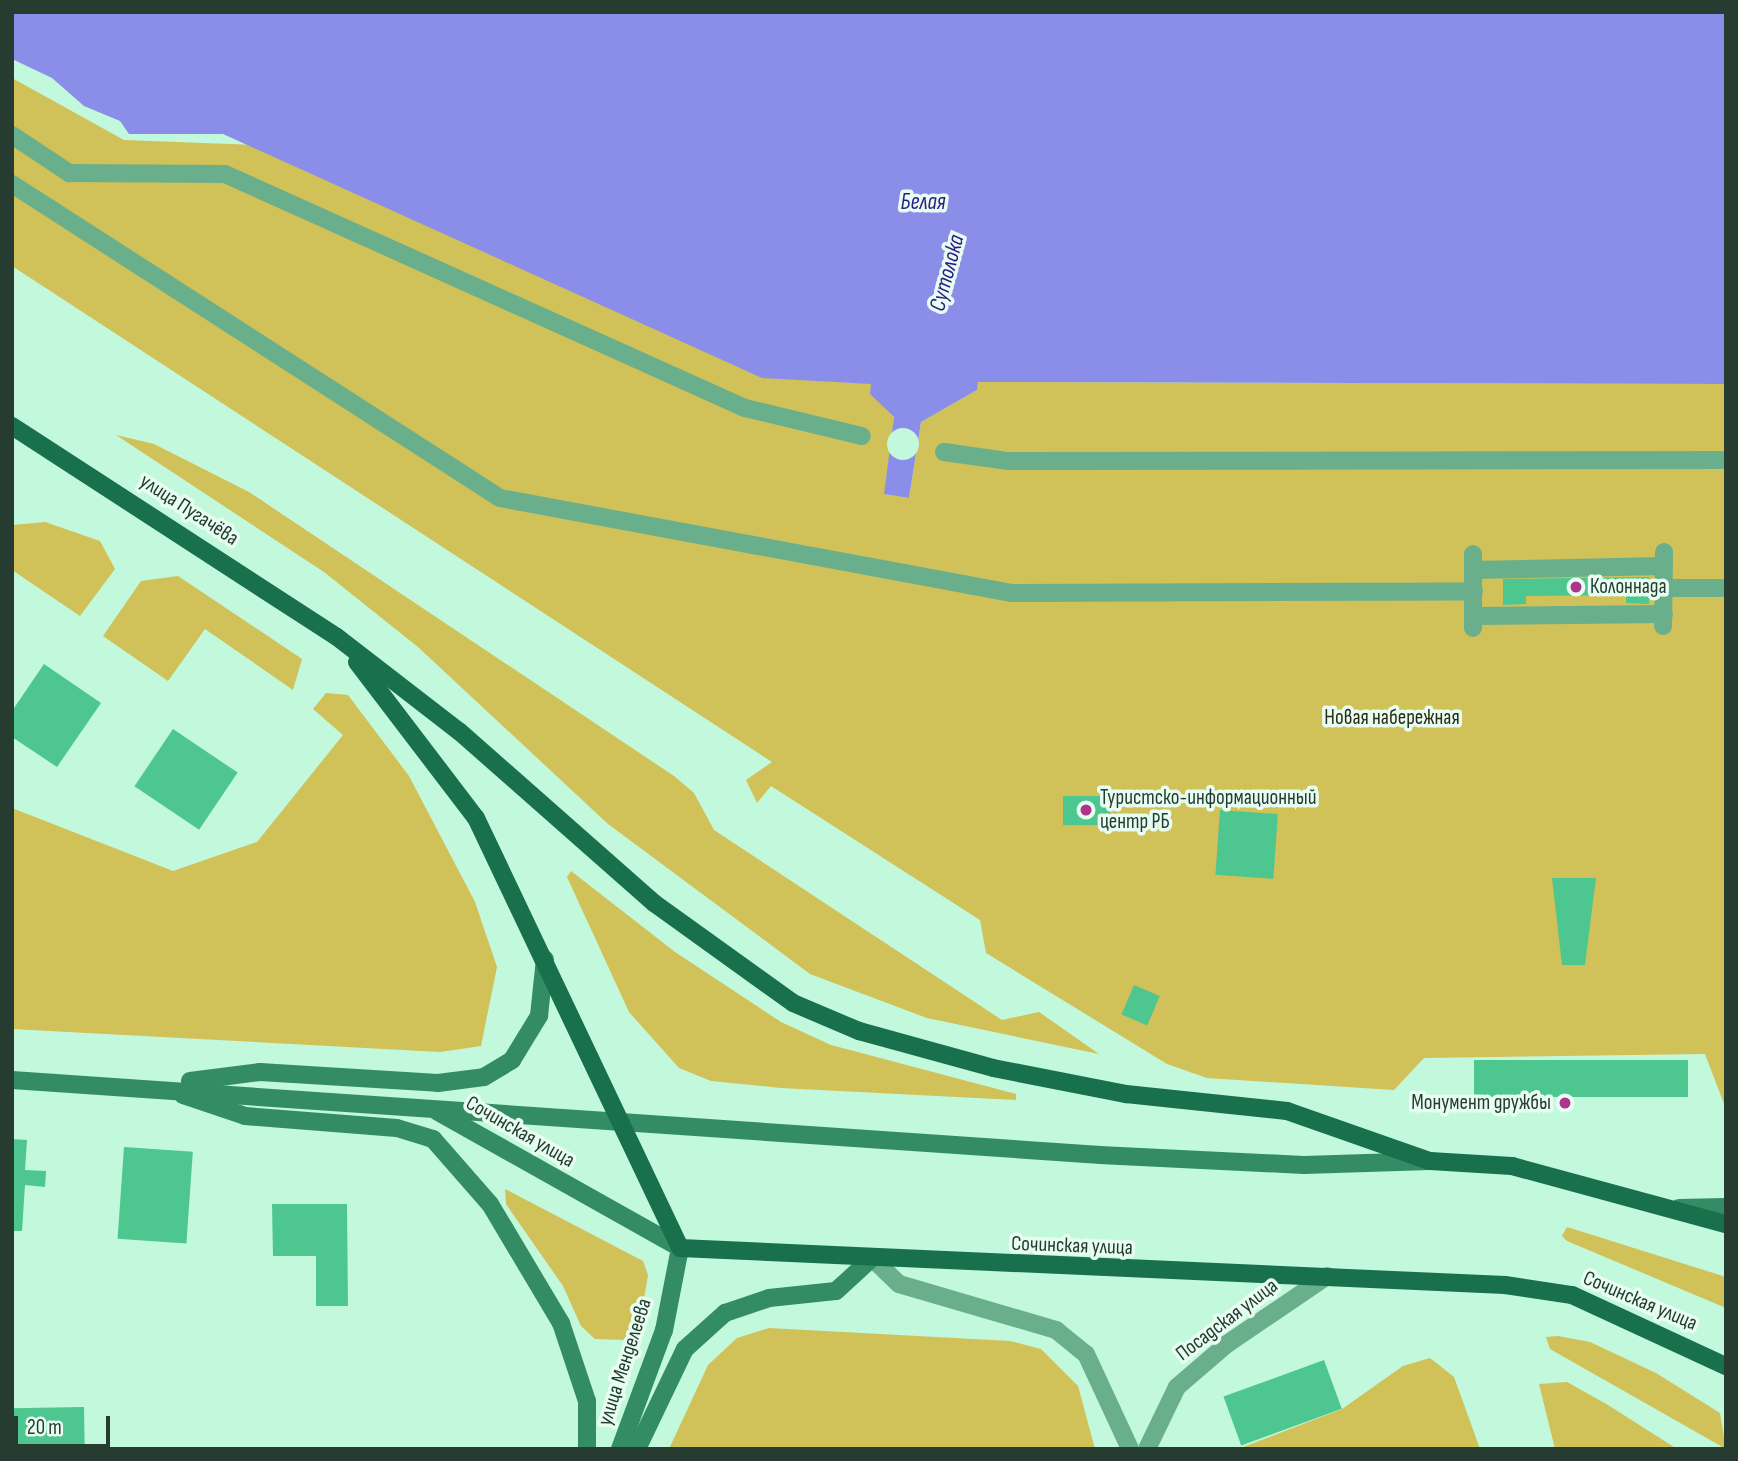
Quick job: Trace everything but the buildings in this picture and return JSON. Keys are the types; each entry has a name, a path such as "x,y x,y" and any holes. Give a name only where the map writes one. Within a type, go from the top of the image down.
{"main road":[{"name":"улица Пугачёва","path":"12,426 337,637"},
{"path":"337,637 477,818 622,1118 680,1248"},
{"path":"337,637 460,732 654,903 793,1003 928,1052 1126,1094 1287,1111 1430,1161"},
{"path":"157,1086 260,1072 438,1083 484,1077 512,1060 539,1016 545,959"},
{"name":"Сочинская улица","path":"12,1080 157,1086 435,1110 622,1118 1100,1155 1304,1165 1430,1161 1512,1166 1679,1208 1726,1224"},
{"path":"157,1086 245,1116 397,1128 433,1139 490,1204 561,1323 587,1401 587,1449"},
{"name":"Сочинская улица","path":"435,1110 680,1248 1327,1276 1572,1295 1672,1336 1726,1366"},
{"path":"1679,1208 1726,1207"},
{"name":"улица Менделеева","path":"620,1449 664,1330 680,1248"},
{"path":"636,1449 685,1349 725,1313 769,1298 836,1291 872,1258"}],"street":[{"path":"12,135 69,173 225,174 745,408 862,436"},
{"path":"12,184 500,498 1012,593 1474,591"},
{"path":"944,452 1008,461 1726,460"},
{"path":"1664,559 1664,588 1663,620 1473,622 1473,562 1664,559"},
{"path":"1664,588 1726,588"},
{"path":"872,1258 899,1284 1056,1330 1086,1354 1130,1449"},
{"name":"Посадская улица","path":"1147,1449 1177,1387 1227,1344 1327,1276"}],"green space":[{"name":"Новая набережная","path":"12,78 124,140 256,145 509,261 871,384 871,394 894,417 885,494 909,498 921,422 977,390 978,382 1726,384 1726,1109 1705,1054 1424,1058 1394,1090 1207,1078 1167,1064 986,953 980,920 771,786 757,803 746,780 772,762 12,266"},
{"path":"116,435 154,444 249,492 674,776 694,793 714,830 1002,1020 1039,1012 1099,1054 927,1018 810,974 608,824 418,647 324,572"},
{"path":"45,522 100,541 115,569 80,616 12,570 12,525"},
{"path":"178,576 302,659 293,690 205,629 168,681 103,636 141,581"},
{"path":"326,693 348,695 409,776 475,902 497,967 481,1046 440,1052 12,1029 12,808 173,871 257,842 343,735 313,709"},
{"path":"571,871 675,952 781,1022 831,1045 1016,1094 1016,1100 781,1088 711,1081 679,1068 629,1012 567,877"},
{"path":"505,1189 643,1261 648,1275 640,1323 628,1340 595,1339 581,1326 563,1286 506,1204"},
{"path":"1567,1227 1726,1277 1726,1308 1567,1241 1562,1236"},
{"path":"769,1328 1010,1341 1041,1349 1078,1386 1095,1449 669,1449 708,1365 737,1338"},
{"path":"1558,1336 1590,1342 1656,1373 1720,1413 1726,1449 1550,1349 1546,1337"},
{"path":"1430,1358 1454,1377 1480,1449 1238,1449 1342,1409 1403,1366"},
{"path":"1567,1382 1677,1449 1555,1449 1539,1384"}],"water":[{"name":"Белая","path":"12,12 1726,12 1726,384 978,382 977,390 921,422 909,498 884,494 894,417 870,394 871,384 762,378 223,134 129,134 120,121 84,106 52,78 12,59"}],"pier":[{"path":"903,428 914,433 919,444 914,455 903,460 892,455 887,444 892,433"}],"place":[{"name":"Колоннада","path":"1576,587"},
{"name":"Туристско-информационный центр РБ","path":"1086,810"},
{"name":"Монумент дружбы","path":"1565,1103"}],"water label":[{"name":"Сутолока","path":"947,273"}]}
